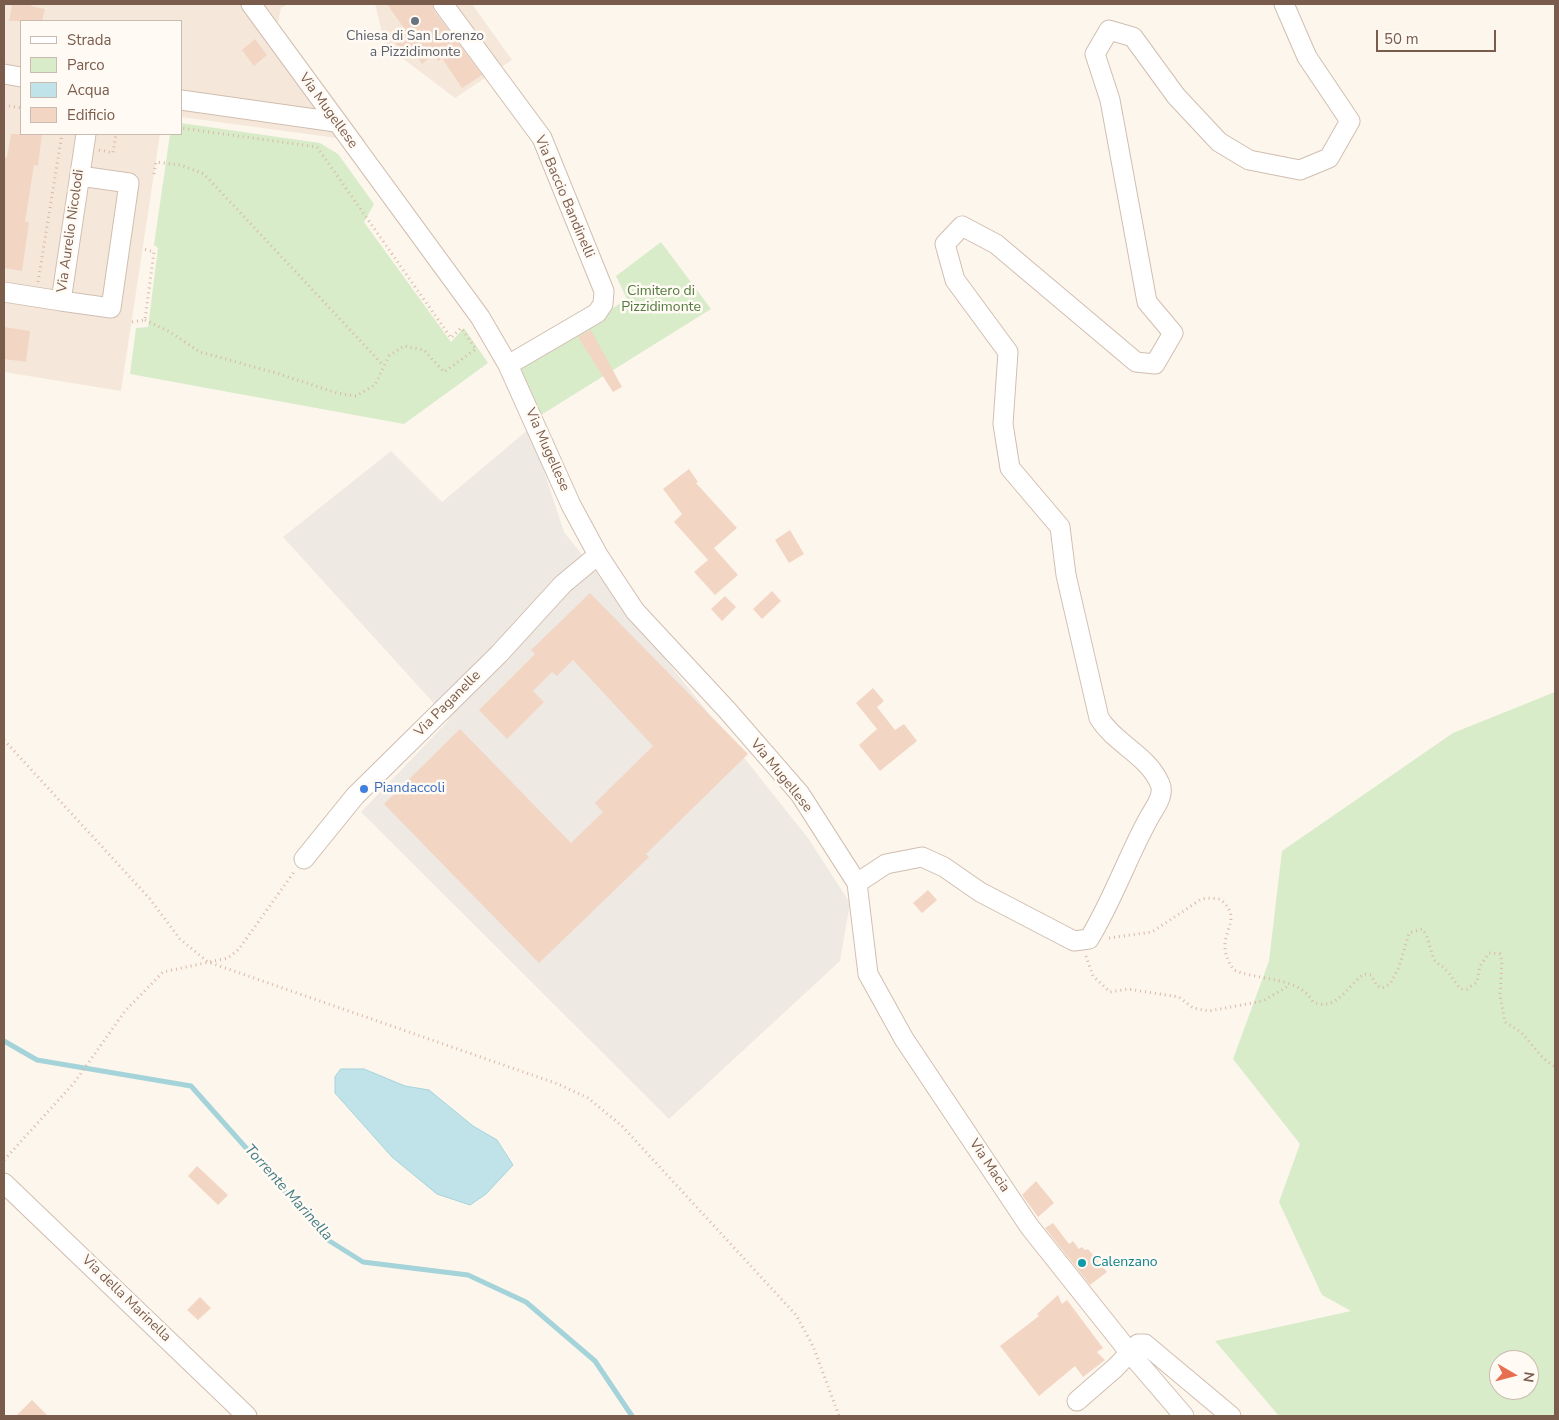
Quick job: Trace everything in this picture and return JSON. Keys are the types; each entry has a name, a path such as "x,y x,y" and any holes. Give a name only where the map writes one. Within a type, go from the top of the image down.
{"street":[{"name":"Via Mugellese","path":"251,4 480,317 508,365 571,505 598,555 634,611 727,710 800,794 857,884"},
{"name":"Via Baccio Bandinelli","path":"444,4 542,138 604,291 604,304 597,313 508,365"},
{"path":"857,884 886,864 922,857 944,867 980,892 1074,941 1087,937 1132,848 1160,798 1160,785 1144,760 1106,730 1100,718 1066,575 1060,527 1010,468 1003,424 1008,352 955,280 945,244 962,226 996,244 1136,362 1155,364 1173,333 1147,302 1110,100 1095,54 1108,30 1133,37 1176,96 1219,142 1249,160 1300,170 1329,158 1350,121 1307,57 1284,4"},
{"path":"4,74 20,77"},
{"path":"182,100 336,122"},
{"name":"Via Aurelio Nicolodi","path":"4,292 61,301 86,135"},
{"path":"61,301 111,308 129,184 80,176"},
{"name":"Via Paganelle","path":"304,858 355,796 499,654 563,584 598,555"},
{"name":"Via Macia","path":"857,884 868,974 904,1039 1029,1226 1130,1353 1184,1416"},
{"name":"Via della Marinella","path":"4,1183 247,1416"},
{"path":"1077,1401 1115,1368 1138,1344 1145,1344 1231,1416"}],"path":[{"path":"4,105 20,108"},
{"path":"132,322 145,320 170,332 200,352 276,373 337,393 356,396 375,385 389,356 404,346 424,350 444,372 476,349 461,328 451,338 317,147 182,128"},
{"path":"30,282 38,283 62,135"},
{"path":"98,150 113,153 116,135"},
{"path":"154,174 156,162 181,165 204,174 383,365"},
{"path":"143,249 154,252 145,320"},
{"path":"4,740 150,899 180,939 208,962 558,1084 588,1098 622,1126 796,1315 814,1346 839,1416"},
{"path":"4,1160 74,1083 126,1011 163,972 228,958 239,949 304,858"},
{"path":"1290,985 1263,1001 1209,1011 1193,1008 1179,997 1128,989 1110,992 1093,976 1087,937 1113,938 1152,932 1200,900 1216,897 1230,908 1232,923 1223,946 1224,954 1234,970 1290,985 1301,989 1313,1002 1320,1005 1337,1000 1364,974 1371,975 1377,986 1386,987 1394,980 1409,933 1422,929 1426,934 1429,949 1437,964 1446,969 1461,989 1467,989 1477,982 1480,966 1488,953 1500,954 1502,961 1500,995 1505,1022 1521,1032 1543,1058 1555,1067"}],"shaded area":[{"path":"4,4 288,4 281,8 278,23 366,142 182,117 182,20 20,20 20,135 160,135 121,391 4,372"},
{"path":"375,4 472,4 512,60 455,98 385,45"},
{"path":"530,428 564,532 808,838 850,903 840,961 669,1119 361,812 449,720 283,537 391,451 442,502"}],"green space":[{"path":"182,123 320,143 338,154 374,204 364,222 451,342 464,328 488,363 404,424 130,374 136,328 148,327 158,248 154,245 170,135 182,135"},
{"name":"Cimitero di Pizzidimonte","path":"661,242 711,309 541,415 518,368 627,299 616,276"},
{"path":"1555,692 1555,1416 1279,1416 1215,1341 1351,1311 1322,1295 1279,1202 1300,1144 1233,1059 1269,961 1282,851 1453,733"}],"water":[{"path":"341,1069 364,1069 405,1086 429,1090 473,1126 497,1140 513,1165 486,1194 470,1205 437,1194 392,1157 335,1093 335,1077"}],"building":[{"path":"12,4 32,4 31,6 45,9 42,20 9,21"},
{"path":"387,4 432,4 434,11 482,75 462,88 442,58 438,61 434,54 422,64 416,54 409,58 392,39 404,28"},
{"path":"255,39 267,55 254,66 242,50"},
{"path":"11,134 42,135 38,166 34,165 25,222 29,222 22,271 4,268 4,158 7,157"},
{"path":"4,327 30,331 26,362 4,359"},
{"path":"591,330 622,387 613,392 578,337"},
{"path":"689,469 698,482 696,483 737,528 714,548 738,575 715,595 694,572 708,560 674,522 682,514 663,489"},
{"path":"790,530 804,554 789,563 775,540"},
{"path":"772,591 781,601 762,619 753,609"},
{"path":"590,593 748,754 646,854 649,857 539,963 384,804 460,729 571,843 603,812 595,803 653,746 573,660 557,676 552,672 533,691 544,702 507,739 479,710 535,654 531,650"},
{"path":"725,596 736,607 722,621 711,609"},
{"path":"873,688 884,701 877,707 895,730 904,724 917,741 880,771 859,745 877,729 856,703"},
{"path":"928,890 937,900 922,913 913,903"},
{"path":"197,1166 228,1195 218,1205 188,1176"},
{"path":"1036,1181 1054,1203 1038,1217 1022,1195"},
{"name":"Calenzano","path":"1053,1223 1069,1244 1073,1241 1079,1249 1082,1247 1085,1250 1088,1249 1107,1272 1090,1285 1045,1228"},
{"path":"1058,1295 1062,1304 1067,1300 1103,1348 1097,1352 1105,1360 1083,1377 1075,1366 1039,1396 1000,1346 1039,1316 1037,1314"},
{"path":"200,1297 211,1308 198,1320 187,1310"},
{"path":"32,1400 48,1416 16,1416"}],"waterway":[{"name":"Torrente Marinella","path":"4,1041 37,1060 191,1086 328,1240 363,1262 468,1275 526,1302 595,1361 632,1416"}],"place":[{"name":"Chiesa di San Lorenzo a Pizzidimonte","path":"415,21"},
{"name":"Piandaccoli","path":"364,789"},
{"name":"Calenzano","path":"1082,1263"}]}
